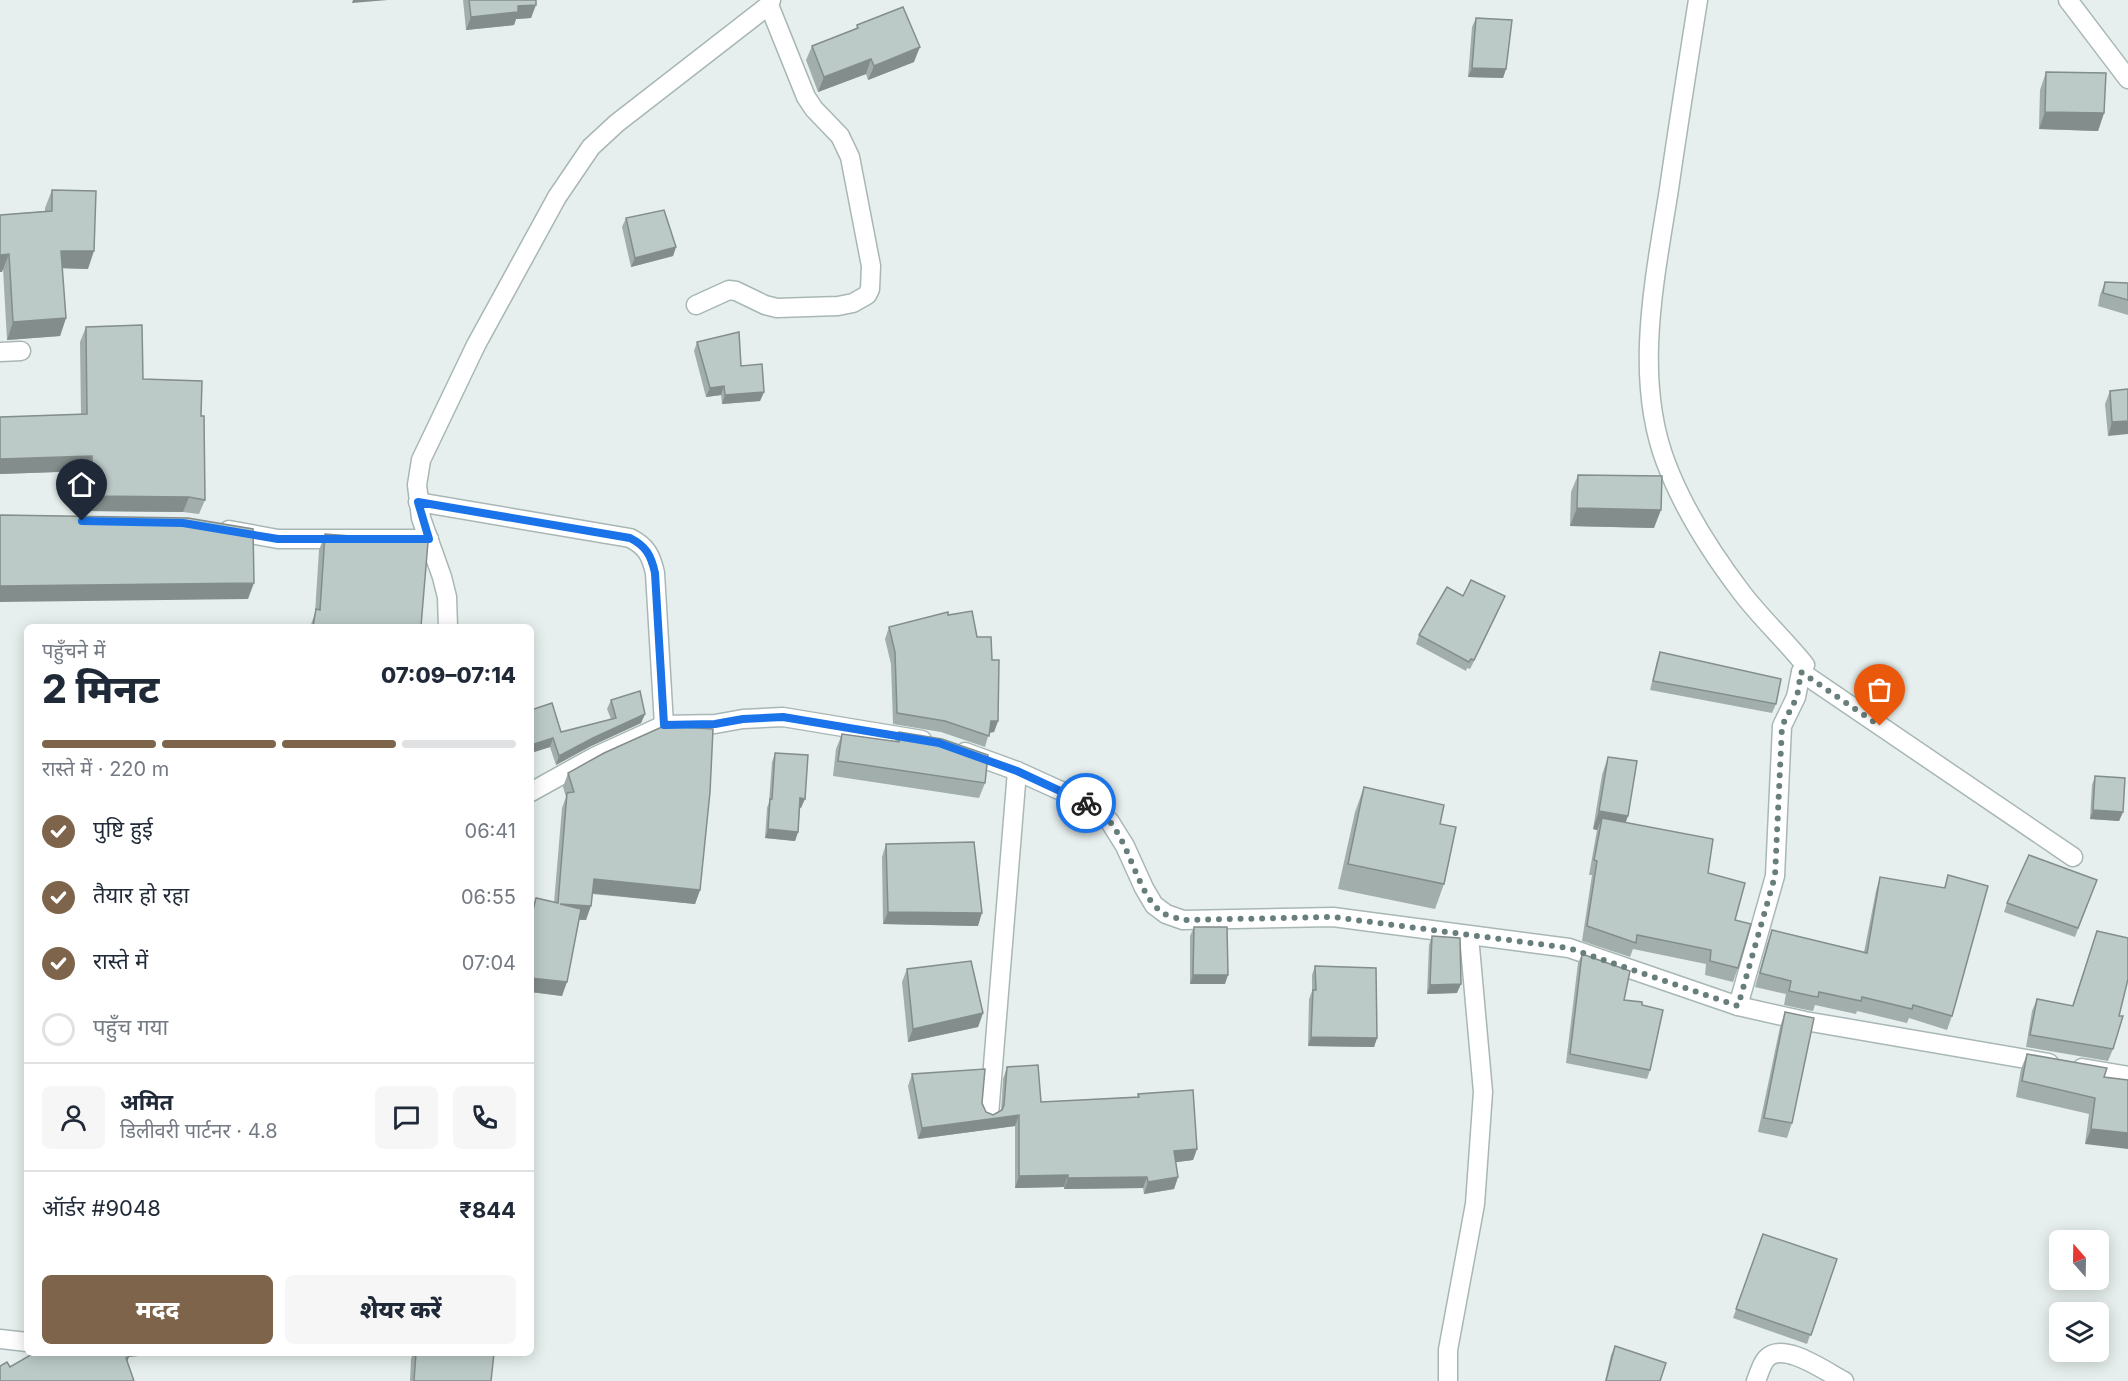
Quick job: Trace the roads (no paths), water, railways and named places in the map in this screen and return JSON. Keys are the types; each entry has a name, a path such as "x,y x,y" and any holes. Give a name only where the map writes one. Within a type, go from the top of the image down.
{"street":[{"path":"1698,0 1655,282 1650,329 1650,396 1656,434 1681,498 1716,555 1743,594 1805,665 1801,672 1797,697 1782,726 1775,876 1738,1006"},
{"path":"2068,0 2128,79"},
{"path":"448,624 447,597 418,502 417,484 421,460 476,345 557,198 591,147 617,123 770,3 806,97 814,109 840,136 850,157 871,266 870,289 861,300 838,306 777,308 729,290 696,305"},
{"path":"0,352 21,351"},
{"path":"418,502 630,538 641,543 648,551 655,573 664,725"},
{"path":"215,528 278,539 429,539"},
{"path":"1801,672 2073,857"},
{"path":"534,790 594,757 664,725 715,724 743,719 783,717 945,745 1017,771 1092,805 1110,822 1125,846 1154,905 1166,915 1183,920 1333,917 1569,948 1738,1006 1804,1021 2128,1076"},
{"path":"989,1115 1017,771"},
{"path":"1448,1381 1449,1350 1475,1204 1483,1092 1469,936"},
{"path":"0,1339 24,1342"},
{"path":"1756,1381 1767,1358 1782,1352 1793,1354 1844,1381"}]}
